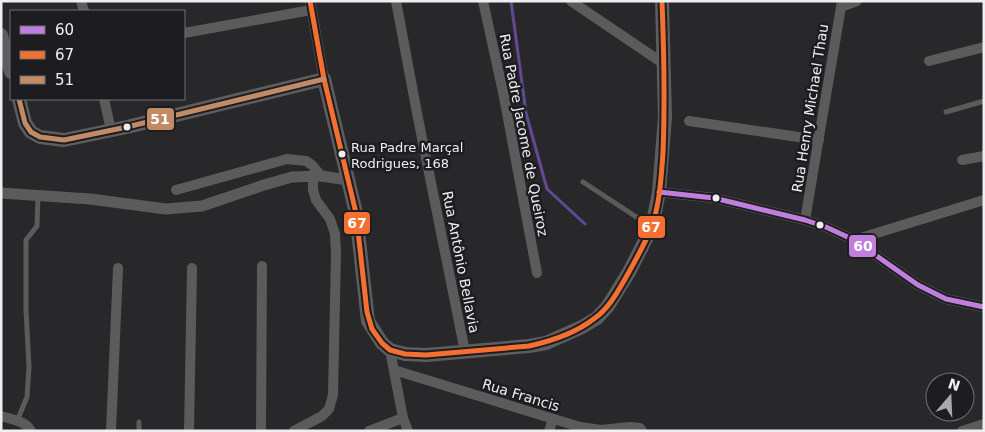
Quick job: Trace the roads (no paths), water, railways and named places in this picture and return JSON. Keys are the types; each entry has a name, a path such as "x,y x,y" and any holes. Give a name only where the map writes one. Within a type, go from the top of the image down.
{"main road":[{"path":"19,100 25,123 31,132 40,137 64,140 324,79 356,213 368,322 382,343 390,350 405,354 465,352 529,346 546,343 590,322 608,306 623,283 652,227 659,192 664,118 662,1"},
{"path":"1,35 10,68"}],"street":[{"name":"Rua Antônio Bellavia","path":"396,1 465,352"},
{"name":"Rua Padre Jacome de Queiroz","path":"483,1 504,97 537,273"},
{"path":"571,1 664,64"},
{"path":"841,4 857,1"},
{"name":"Rua Henry Michael Thau","path":"805,220 841,4"},
{"path":"185,33 310,6 324,79"},
{"path":"929,61 984,47"},
{"path":"104,100 111,130"},
{"path":"689,121 819,140"},
{"path":"962,160 984,156"},
{"path":"176,190 287,159 306,161 312,164 317,177 313,190 316,200 330,219 335,234 334,386 329,408 322,416 294,431"},
{"path":"1,193 90,199 166,209 202,206 292,177 348,180"},
{"path":"659,192 714,198 805,220 826,227 854,240 918,285 946,299 984,307"},
{"path":"854,240 984,200"},
{"path":"261,431 262,266"},
{"path":"111,431 118,268"},
{"path":"190,431 192,268"},
{"path":"390,350 403,418 408,431"},
{"name":"Rua Francis","path":"394,370 589,429 601,430 630,427 640,428 642,431"},
{"path":"1,416 17,421 29,427 31,431"},
{"path":"371,430 403,418"},
{"path":"550,431 553,419"},
{"path":"962,431 984,424"}],"lane":[{"path":"946,112 984,101"},
{"path":"583,182 652,227"},
{"path":"17,421 27,397 29,367 26,310 26,240 37,226 38,194"},
{"path":"139,422 139,431"}],"waterway":[{"path":"511,1 526,113 547,189 585,224"}],"place":[{"name":"Rua Padre Marçal Rodrigues, 168","path":"342,154"}]}
